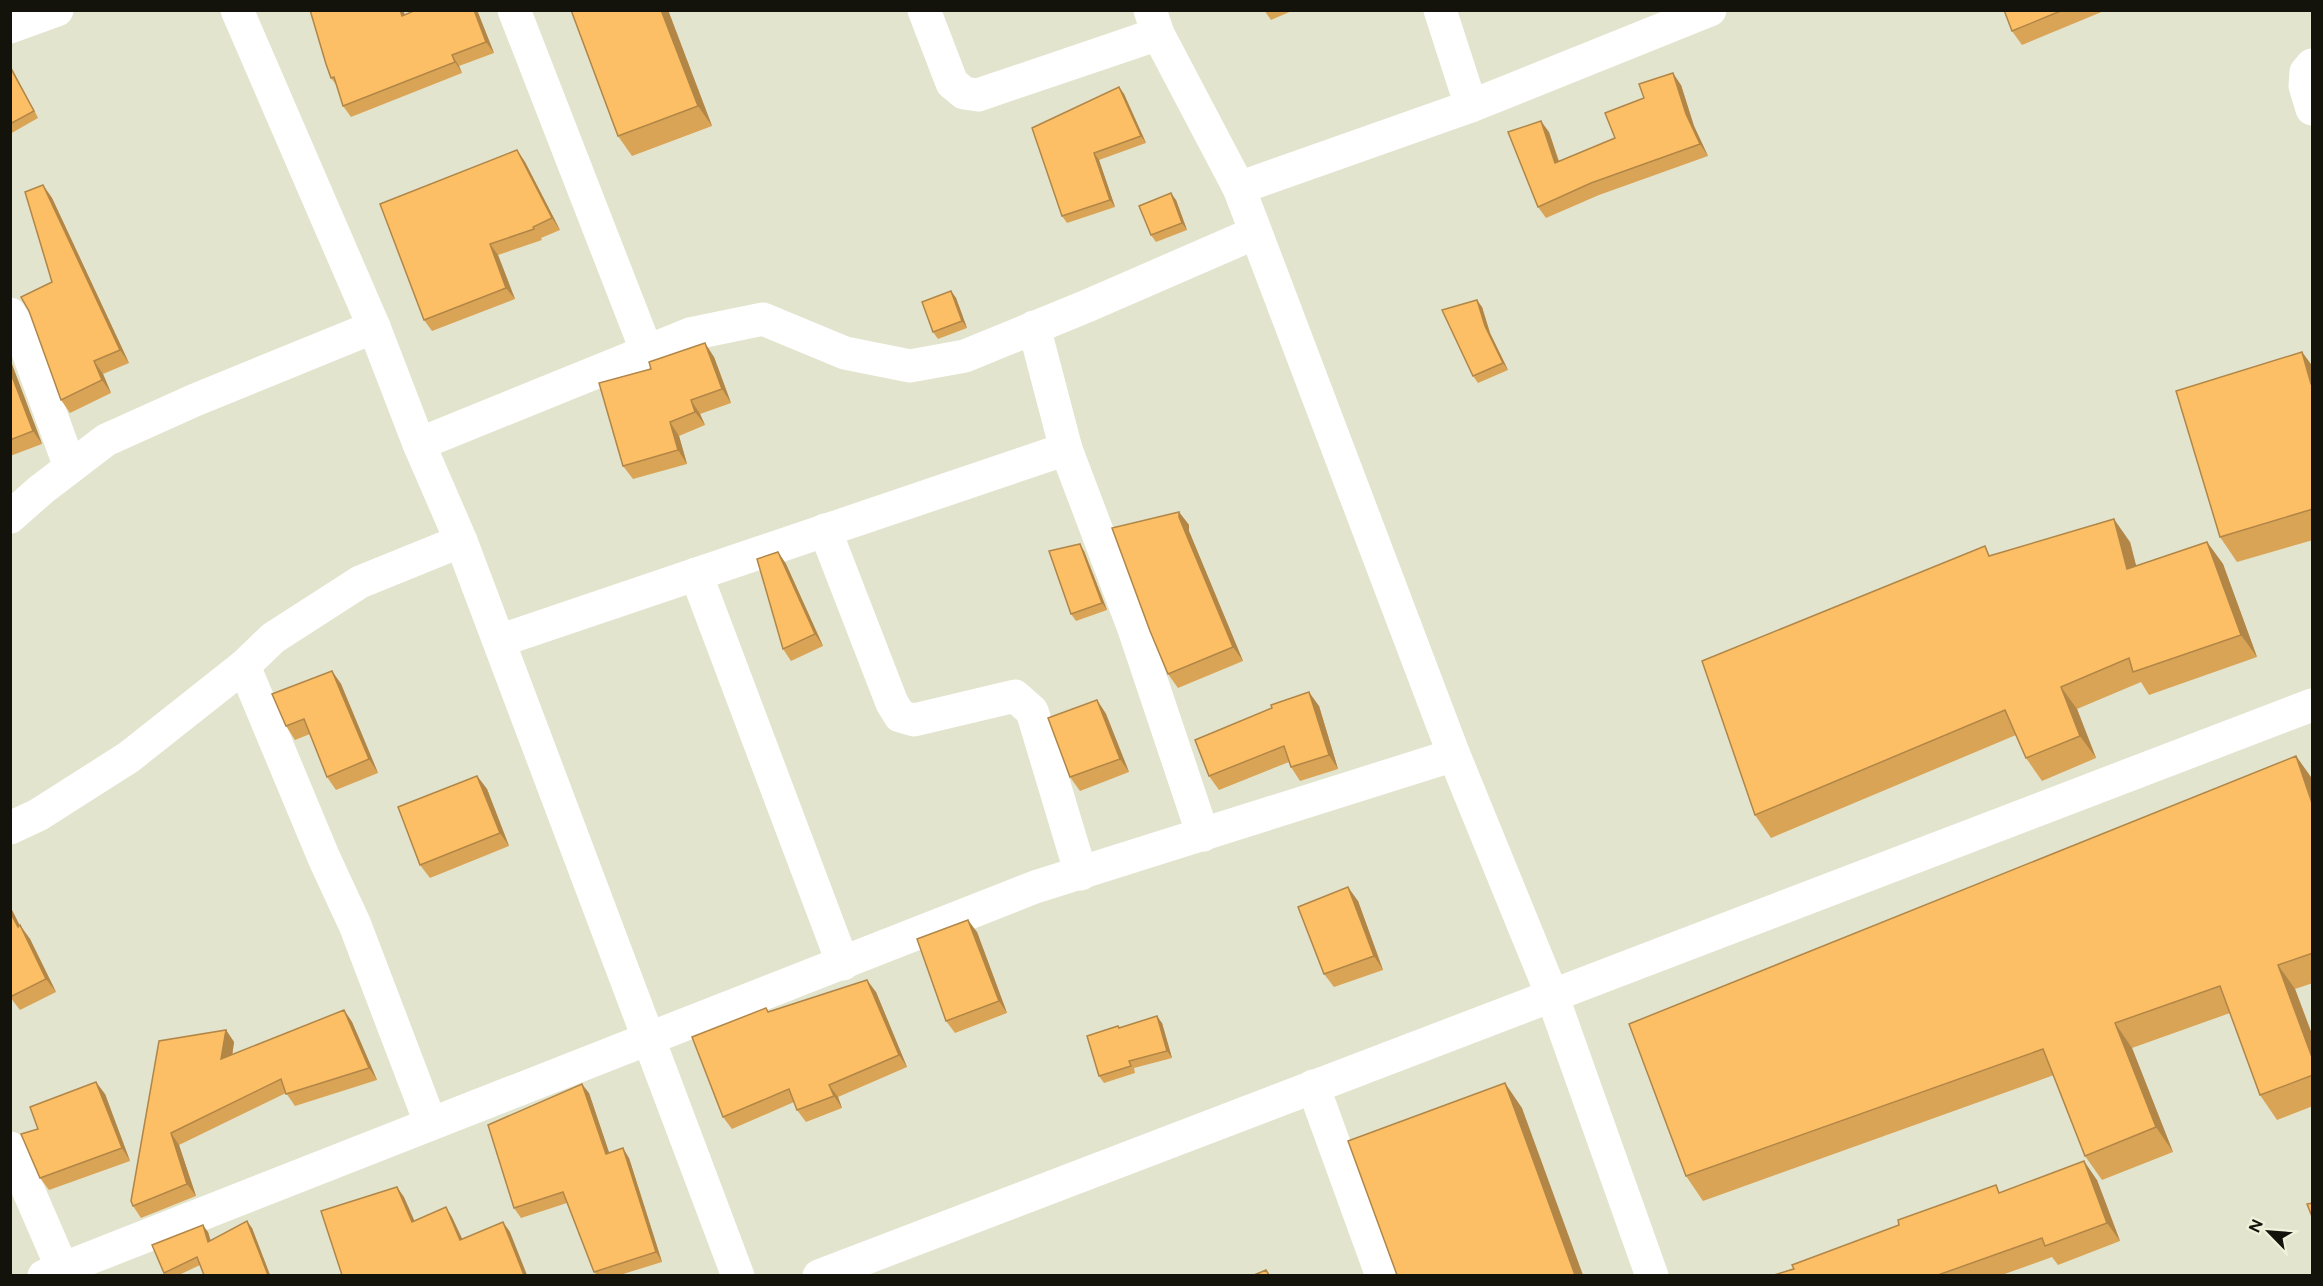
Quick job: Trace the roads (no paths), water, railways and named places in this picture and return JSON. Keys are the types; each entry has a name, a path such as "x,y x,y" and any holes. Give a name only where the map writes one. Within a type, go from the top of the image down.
{"street":[{"path":"10,27 57,10"},
{"path":"237,10 374,327 419,444 461,541 738,1275"},
{"path":"514,10 647,352"},
{"path":"924,10 952,83 964,93 978,95 1154,22 1239,188 1454,755 1552,995 1652,1275"},
{"path":"1440,10 1472,106"},
{"path":"1239,188 1472,106 1710,10"},
{"path":"2313,65 2306,72 2305,86 2313,109"},
{"path":"419,444 690,334 763,319 845,353 910,366 965,356 1255,233"},
{"path":"10,314 20,330 70,467"},
{"path":"10,517 106,440 195,400 374,327"},
{"path":"1034,327 1066,449 1134,629 1203,835"},
{"path":"499,641 1066,449"},
{"path":"825,530 892,703 900,716 914,720 1015,696 1032,711 1081,874"},
{"path":"10,828 38,815 120,763 244,666 273,638 360,582 461,541"},
{"path":"696,574 843,964"},
{"path":"244,666 324,858 356,925 430,1122"},
{"path":"819,1275 2313,705"},
{"path":"10,1148 53,1272 430,1122 843,964 1035,887 1454,755"},
{"path":"1313,1086 1382,1275"}]}
